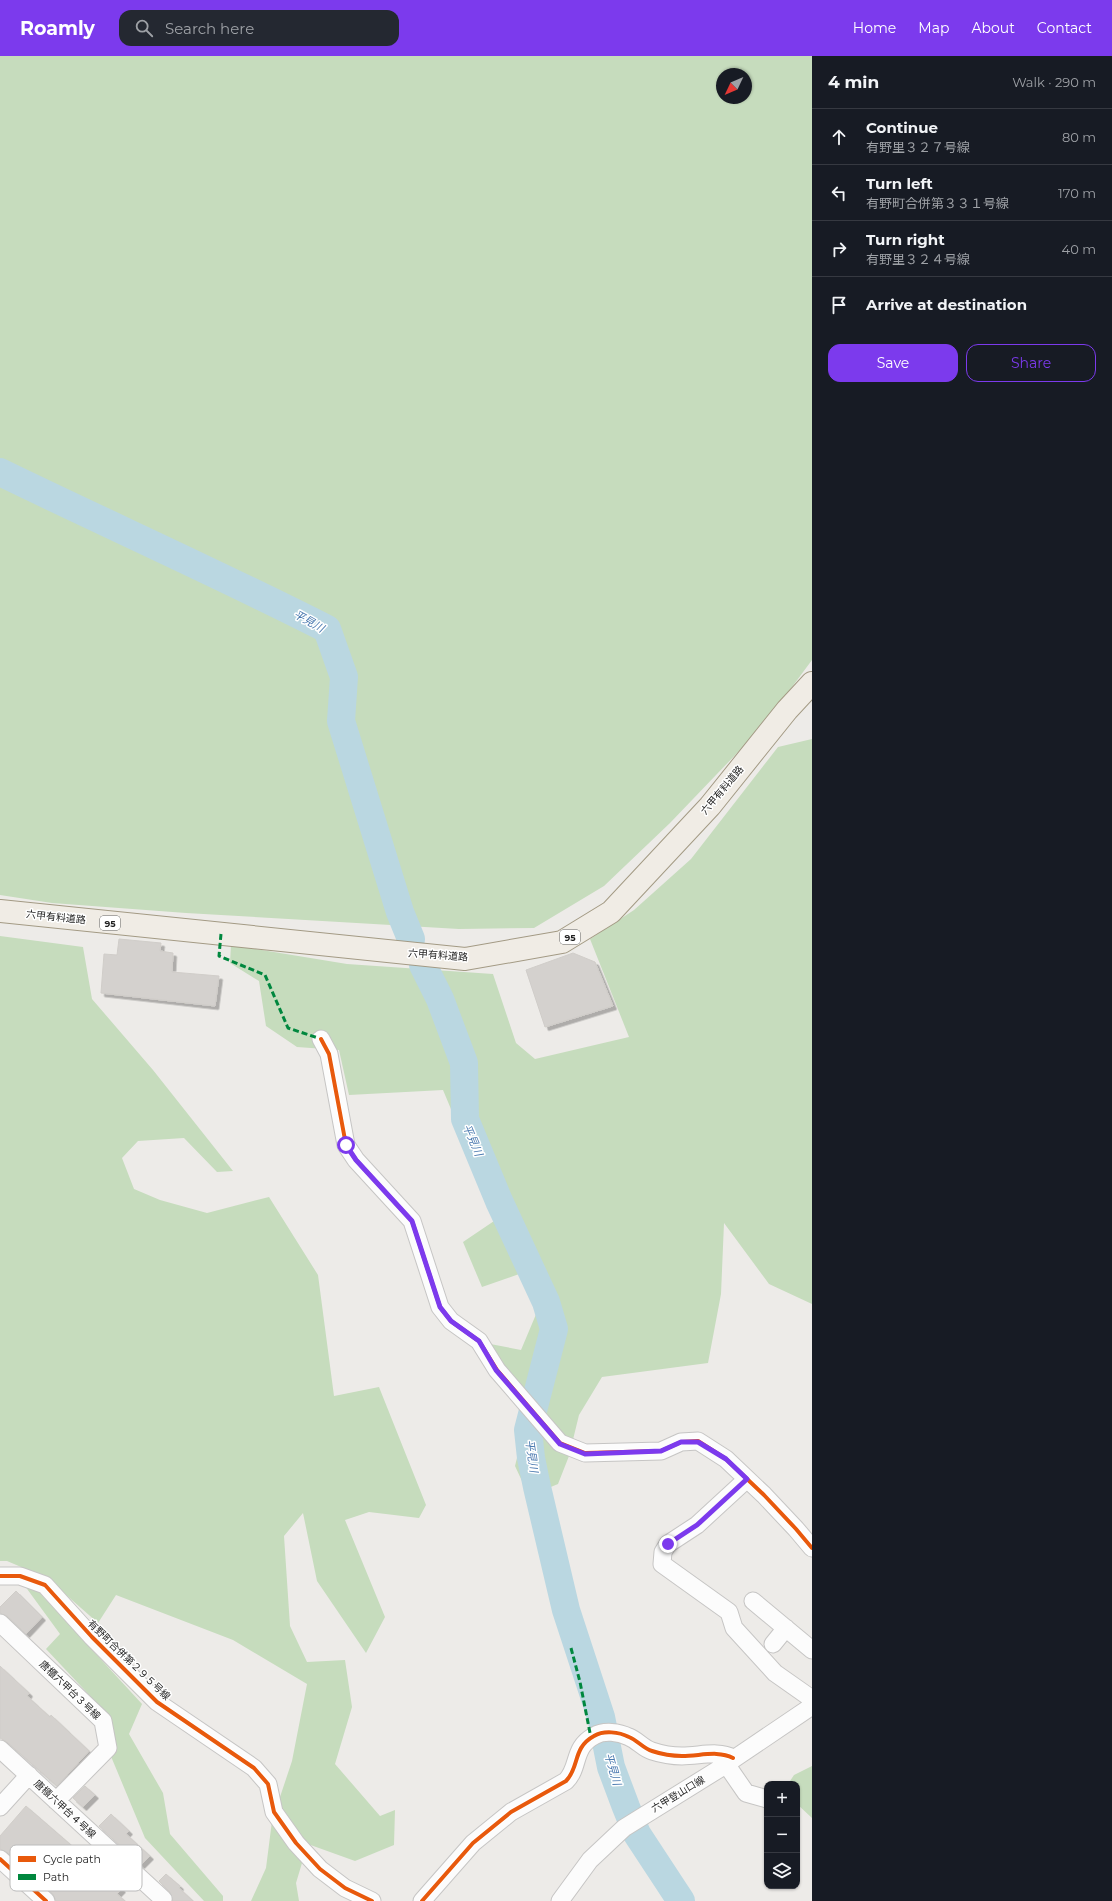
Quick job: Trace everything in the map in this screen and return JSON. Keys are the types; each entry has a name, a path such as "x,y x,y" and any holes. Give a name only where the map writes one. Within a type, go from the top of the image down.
{"main road":[{"name":"六甲有料道路","path":"0,911 465,959 562,942 611,912 710,806 786,710 812,683"}],"street":[{"path":"321,1039 330,1054 346,1145 356,1160 412,1221 440,1307 451,1321 479,1341 496,1370 560,1444 585,1454 661,1451 681,1442 698,1442 726,1459 796,1529 812,1548"},
{"path":"747,1479 697,1525 668,1544 663,1552 662,1564 729,1612 734,1628 810,1709"},
{"name":"有野町合併第２９５号線","path":"0,1576 20,1576 45,1585 92,1637 157,1702 254,1768 268,1784 274,1812 296,1844 320,1869 345,1888 372,1901"},
{"path":"753,1601 812,1650"},
{"name":"唐櫃六甲台３号線","path":"0,1623 103,1721 108,1748 56,1801"},
{"path":"773,1644 786,1628"},
{"name":"六甲登山口線","path":"560,1901 590,1860 638,1817 730,1761 810,1709"},
{"path":"422,1901 473,1843 511,1812 566,1781 572,1774 576,1756 584,1743 602,1734 629,1736 651,1751 680,1756 724,1754 730,1761 746,1793 764,1798"},
{"name":"唐櫃六甲台４号線","path":"0,1749 104,1845"},
{"path":"0,1807 29,1775"},
{"path":"0,1859 10,1868"},
{"name":"唐櫃六甲台４号線","path":"142,1881 163,1900 162,1901"},
{"path":"35,1891 46,1901"}],"green space":[{"path":"0,56 812,56 812,660 763,726 670,823 604,886 534,928 459,929 186,913 52,903 0,895"},
{"path":"812,739 812,1304 769,1284 724,1223 721,1294 708,1363 602,1377 579,1415 569,1456 558,1484 529,1496 515,1466 530,1405 485,1343 521,1350 537,1312 522,1273 482,1287 463,1242 497,1219 443,1090 349,1095 339,1050 297,1047 266,1026 259,981 230,963 231,945 347,964 493,974 516,1043 535,1059 629,1037 590,939 634,910 691,859 778,747"},
{"path":"0,936 83,947 92,999 153,1070 233,1171 217,1172 184,1138 138,1141 122,1158 134,1189 160,1200 207,1213 269,1197 318,1275 334,1396 379,1387 426,1505 419,1518 369,1512 345,1520 385,1617 366,1653 317,1581 303,1513 284,1536 290,1626 307,1662 345,1660 352,1707 335,1764 380,1816 395,1810 394,1845 355,1861 305,1843 278,1803 292,1761 307,1684 233,1640 116,1595 98,1623 47,1578 7,1561 0,1561"},
{"path":"22,1582 39,1592 142,1704 129,1734 163,1793 170,1834 223,1896 223,1901 204,1901 145,1838 110,1754 109,1716 46,1649 60,1634"},
{"path":"812,1766 812,1818 800,1807 800,1781 790,1781 794,1775"},
{"path":"272,1821 302,1863 296,1883 299,1901 251,1901 266,1868"}],"building":[{"path":"119,939 161,943 160,951 173,953 172,972 219,976 215,1006 101,993 104,954 117,955"},
{"path":"573,953 595,962 613,1006 545,1027 526,970"},
{"path":"16,1591 42,1617 26,1634 7,1616 0,1613 0,1607"},
{"path":"0,1666 29,1693 27,1696 50,1717 51,1715 89,1751 57,1786 7,1742 0,1738"},
{"path":"85,1786 95,1795 83,1807 73,1798"},
{"path":"26,1806 71,1845 10,1845 10,1855 0,1849 0,1836"},
{"path":"111,1814 129,1831 126,1834 138,1845 119,1845 99,1826"},
{"path":"142,1849 150,1856 142,1864"},
{"path":"166,1874 180,1886 179,1888 193,1901 172,1901 170,1892 159,1881"},
{"path":"50,1891 120,1891 117,1894 125,1901 56,1901"}],"waterway":[{"name":"平見川","path":"0,472 327,629 344,677 341,721 400,912 411,939"},
{"name":"平見川","path":"423,965 440,999 464,1063 465,1119 499,1201 546,1302 554,1329 528,1430 531,1458 537,1487 566,1610 601,1717 611,1767 626,1807 637,1834 681,1901"}],"marked path":[{"path":"221,934 219,956 265,975 288,1028 321,1039"},
{"path":"571,1648 580,1682 591,1738"}],"cycle path":[{"path":"321,1039 329,1054 346,1145 356,1160 412,1221 440,1307 451,1321 479,1341 497,1370 560,1443 585,1453 661,1451 681,1442 698,1441 726,1459 764,1495 812,1548"},
{"path":"0,1576 20,1576 45,1585 92,1637 157,1702 254,1768 268,1784 274,1812 296,1843 320,1869 345,1888 372,1901"},
{"path":"422,1901 473,1843 511,1812 566,1781 573,1770 582,1746 598,1734 612,1732 625,1735 649,1750 667,1755 682,1756 721,1754 733,1758"},
{"path":"0,1859 10,1868"},
{"path":"35,1891 46,1901"}],"route":[{"path":"346,1145 356,1160 412,1221 440,1307 451,1321 479,1341 496,1370 560,1444 585,1454 661,1451 681,1442 698,1442 726,1459 747,1479 697,1525 668,1544"}]}
